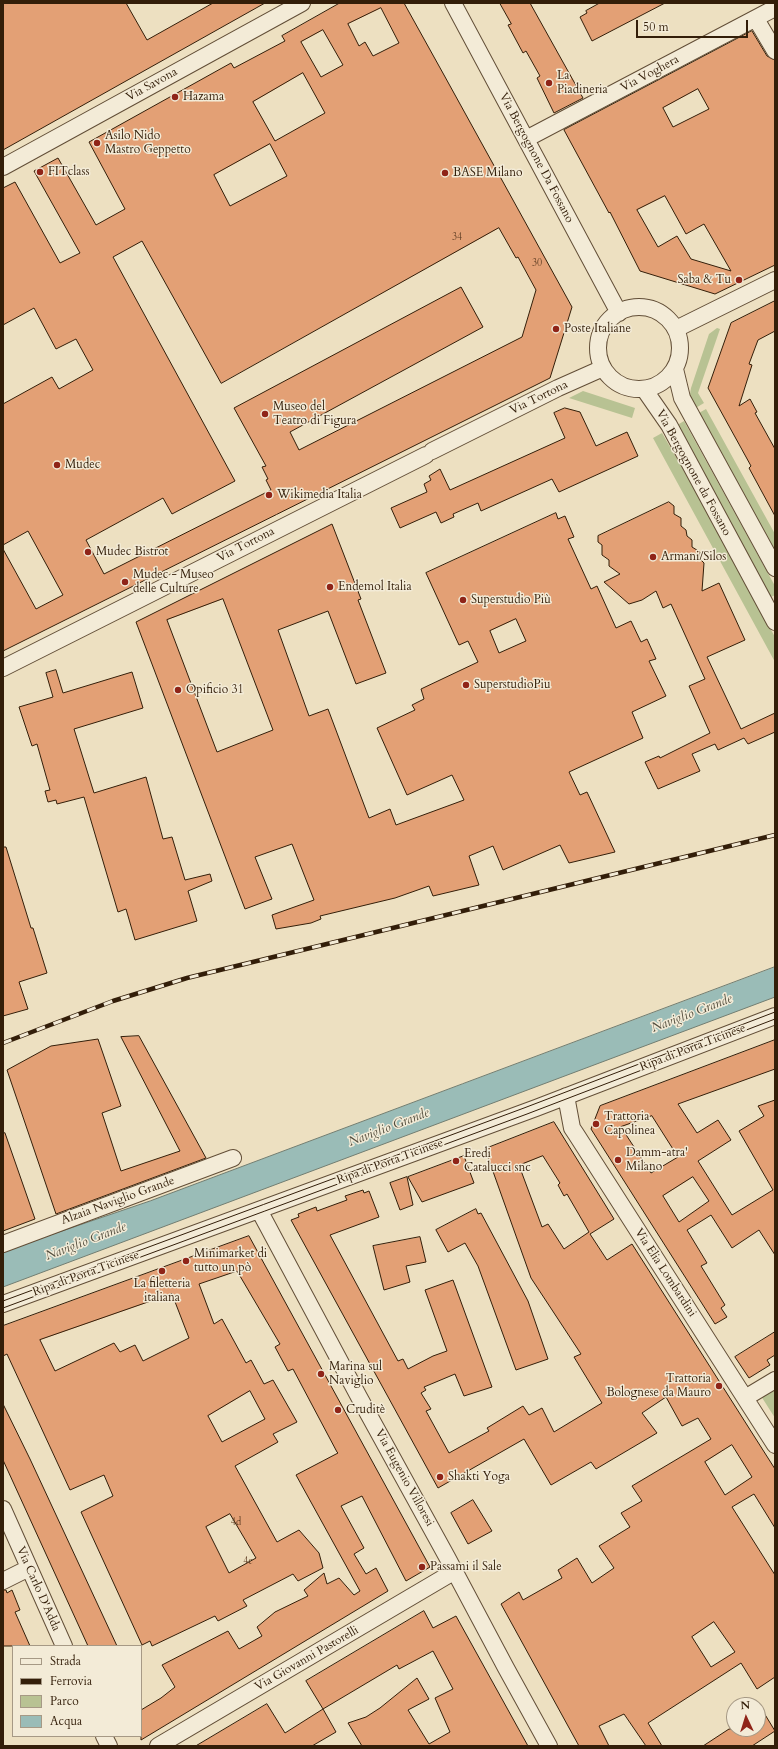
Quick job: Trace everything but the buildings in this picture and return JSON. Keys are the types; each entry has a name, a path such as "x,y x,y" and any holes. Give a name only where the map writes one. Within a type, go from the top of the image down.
{"street":[{"name":"Via Savona","path":"3,167 302,3"},
{"name":"Via Bergognone Da Fossano","path":"453,3 619,313"},
{"name":"Via Voghera","path":"526,139 775,8"},
{"path":"756,18 775,52"},
{"path":"676,329 775,280"},
{"path":"638,308 653,310 666,317 676,329 679,338 680,352 675,369 662,383 644,389 627,388 618,384 612,379 603,368 598,349 600,335 607,323 619,313 638,308"},
{"name":"Via Tortona","path":"3,668 558,388 603,368"},
{"path":"675,369 682,398 775,568"},
{"name":"Via Bergognone da Fossano","path":"644,389 669,425 775,622"},
{"name":"Ripa di Porta Ticinese","path":"3,1304 566,1096 775,1016"},
{"name":"Via Elia Lombardini","path":"566,1096 572,1128 775,1445"},
{"name":"Alzaia Naviglio Grande","path":"3,1244 233,1158"},
{"name":"Via Eugenio Villoresi","path":"259,1210 506,1668 550,1746"},
{"path":"745,1398 775,1380"},
{"name":"Via Carlo D'Adda","path":"3,1509 64,1645"},
{"path":"3,1581 29,1568"},
{"name":"Via Giovanni Pastorelli","path":"158,1746 455,1571"},
{"path":"104,1737 109,1746"}],"green space":[{"path":"717,328 720,329 698,393 704,403 694,409 689,400 691,388 709,334"},
{"path":"583,391 635,408 632,418 569,398"},
{"path":"706,409 775,534 775,557 697,414"},
{"path":"684,421 775,586 775,595 769,598 674,427"},
{"path":"662,433 688,478 693,478 749,590 775,637 775,662 653,438"},
{"path":"775,1387 775,1418 761,1396"}],"water":[{"name":"Naviglio Grande","path":"775,967 775,997 3,1287 3,1251 150,1201"}],"tram line":[{"path":"3,1301 524,1108 775,1012"},
{"path":"3,1308 527,1114 775,1019"}],"railway":[{"path":"3,1043 113,1001 187,978 775,835"}],"place":[{"name":"La Piadineria","path":"549,83"},
{"name":"Hazama","path":"175,97"},
{"name":"Asilo Nido Mastro Geppetto","path":"97,143"},
{"name":"FITclass","path":"40,172"},
{"name":"BASE Milano","path":"445,173"},
{"name":"Saba & Tu","path":"739,280"},
{"name":"Poste Italiane","path":"556,329"},
{"name":"Museo del Teatro di Figura","path":"265,414"},
{"name":"Mudec","path":"57,465"},
{"name":"Wikimedia Italia","path":"269,495"},
{"name":"Mudec Bistrot","path":"88,552"},
{"name":"Armani/Silos","path":"653,557"},
{"name":"Mudec - Museo delle Culture","path":"125,582"},
{"name":"Endemol Italia","path":"330,587"},
{"name":"Superstudio Più","path":"463,600"},
{"name":"SuperstudioPiu","path":"466,685"},
{"name":"Opificio 31","path":"178,690"},
{"name":"Trattoria Capolinea","path":"596,1124"},
{"name":"Damm-atra' Milano","path":"618,1160"},
{"name":"Eredi Catalucci snc","path":"456,1161"},
{"name":"Minimarket di tutto un pò","path":"186,1261"},
{"name":"La filetteria italiana","path":"162,1271"},
{"name":"Marina sul Naviglio","path":"321,1374"},
{"name":"Trattoria Bolognese da Mauro","path":"719,1386"},
{"name":"Cruditè","path":"338,1410"},
{"name":"Shakti Yoga","path":"440,1477"},
{"name":"Passami il Sale","path":"422,1567"}]}
